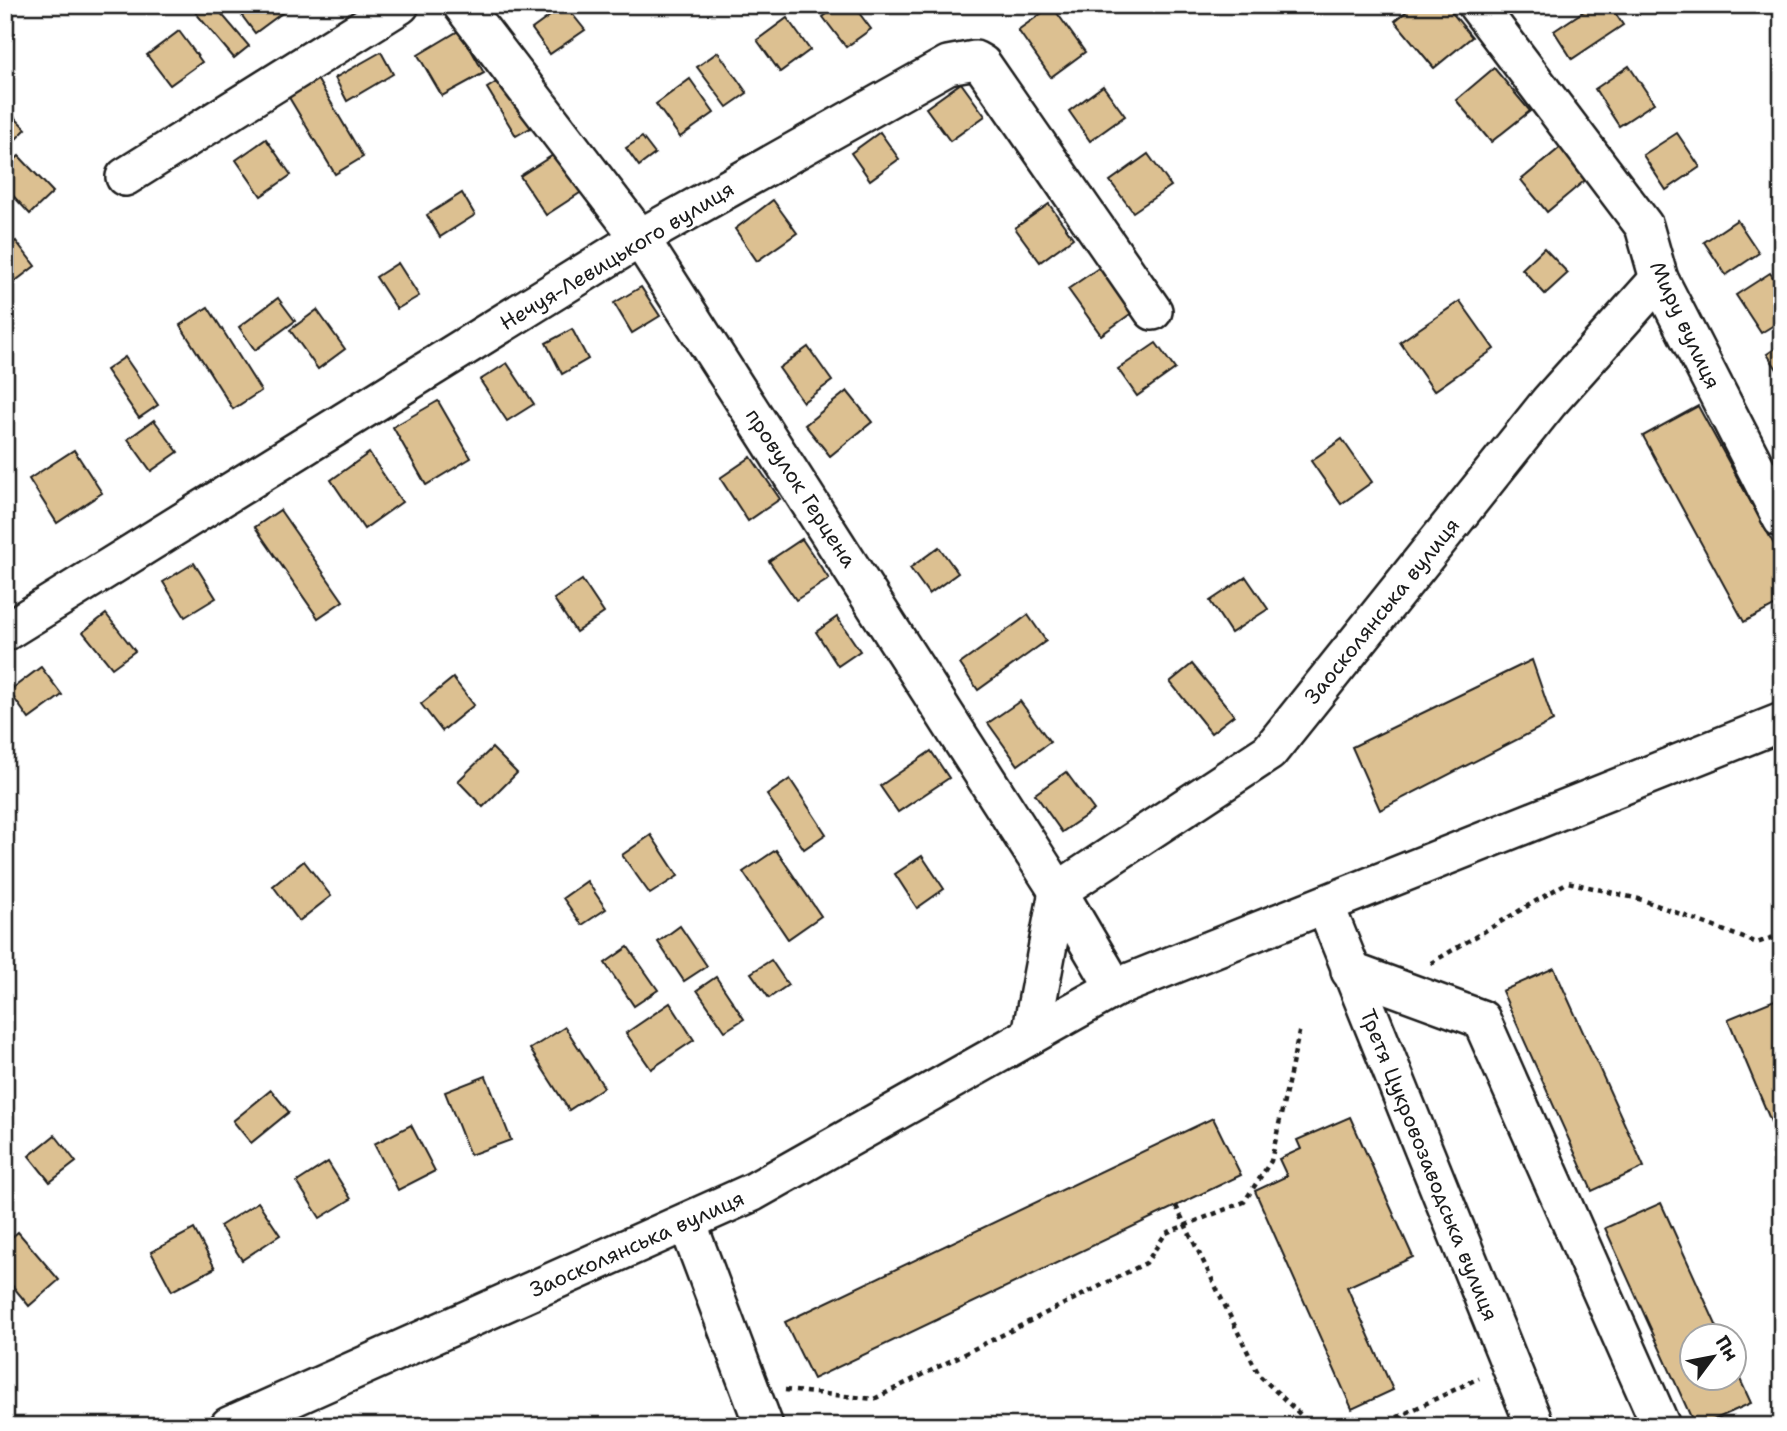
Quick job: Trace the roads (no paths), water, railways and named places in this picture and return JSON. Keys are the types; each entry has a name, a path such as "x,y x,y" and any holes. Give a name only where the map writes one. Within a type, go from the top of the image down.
{"street":[{"path":"125,177 400,5"},
{"name":"провулок Герцена","path":"462,5 640,238 1058,891 1115,988"},
{"name":"Миру вулиця","path":"1477,5 1644,226 1659,279 1782,519"},
{"name":"Нечуя-Левицького вулиця","path":"5,632 640,238 948,65 975,60 982,64 1153,311"},
{"name":"Заосколянська вулиця","path":"1058,891 1269,752 1549,402 1659,279"},
{"name":"Заосколянська вулиця","path":"229,1426 753,1192 1115,988 1782,722"},
{"path":"1031,1035 1058,891"},
{"name":"Третя Цукровозаводська вулиця","path":"1325,905 1535,1426"},
{"path":"1350,971 1481,1019 1661,1426"},
{"path":"687,1222 764,1426"}]}
